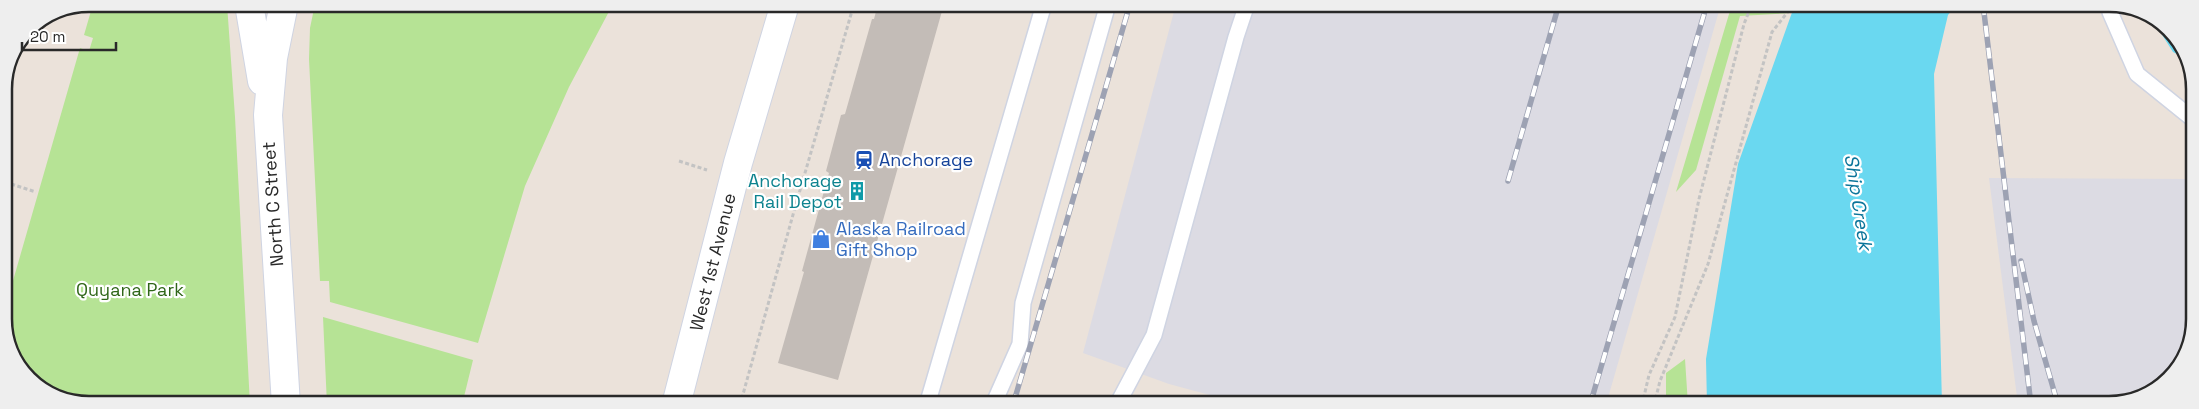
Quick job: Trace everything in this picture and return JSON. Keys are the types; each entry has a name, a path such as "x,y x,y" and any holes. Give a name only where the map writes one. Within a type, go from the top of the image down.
{"street":[{"path":"250,12 268,115"},
{"name":"North C Street","path":"282,12 273,58 268,115 286,396"},
{"name":"West 1st Avenue","path":"678,396 738,163 783,12"}],"lane":[{"path":"930,396 1042,12"},
{"path":"997,396 1020,344 1023,303 1106,12"},
{"path":"1122,396 1154,335 1244,12"},
{"path":"2112,12 2137,74 2186,114"}],"path":[{"path":"743,396 852,12"},
{"path":"1644,396 1649,375 1675,317 1699,199 1744,24 1749,12"},
{"path":"1656,396 1660,381 1708,264 1772,32 1788,12"},
{"path":"678,161 708,170"},
{"path":"12,184 36,192"},
{"path":"796,204 818,210"}],"shaded area":[{"path":"1174,12 1719,12 1609,396 1214,396 1169,384 1083,353"},
{"path":"1989,178 2186,179 2186,330 2176,358 2167,370 2148,386 2125,395 2017,396"}],"green space":[{"name":"Quyana Park","path":"91,12 228,12 250,396 79,396 69,394 55,389 39,377 18,349 12,320 12,284 80,48 89,51 93,38 84,35"},
{"path":"313,12 609,12 569,87 525,186 478,343 330,302 329,281 320,281 309,59 310,28"},
{"path":"1730,12 1792,12 1740,16 1696,170 1676,192"},
{"path":"323,317 473,360 464,396 327,396"},
{"path":"1685,359 1687,396 1666,396 1666,373"}],"water":[{"name":"Ship Creek","path":"1792,12 1950,12 1948,15 1934,74 1942,396 1707,396 1706,359 1738,164"},
{"path":"2161,33 2178,55 2173,52"}],"building":[{"name":"Anchorage Rail Depot","path":"876,12 942,12 838,380 778,363 804,272 802,271 829,173 826,171 841,115 845,114 872,19 874,19"}],"railway":[{"path":"1016,396 1128,12"},
{"path":"1508,181 1557,12"},
{"path":"1593,396 1705,12"},
{"path":"1984,12 2030,396"},
{"path":"2021,261 2034,321 2055,396"}],"place":[{"name":"Anchorage","path":"864,160"},
{"name":"Anchorage Rail Depot","path":"857,191"},
{"name":"Alaska Railroad Gift Shop","path":"821,239"}]}
